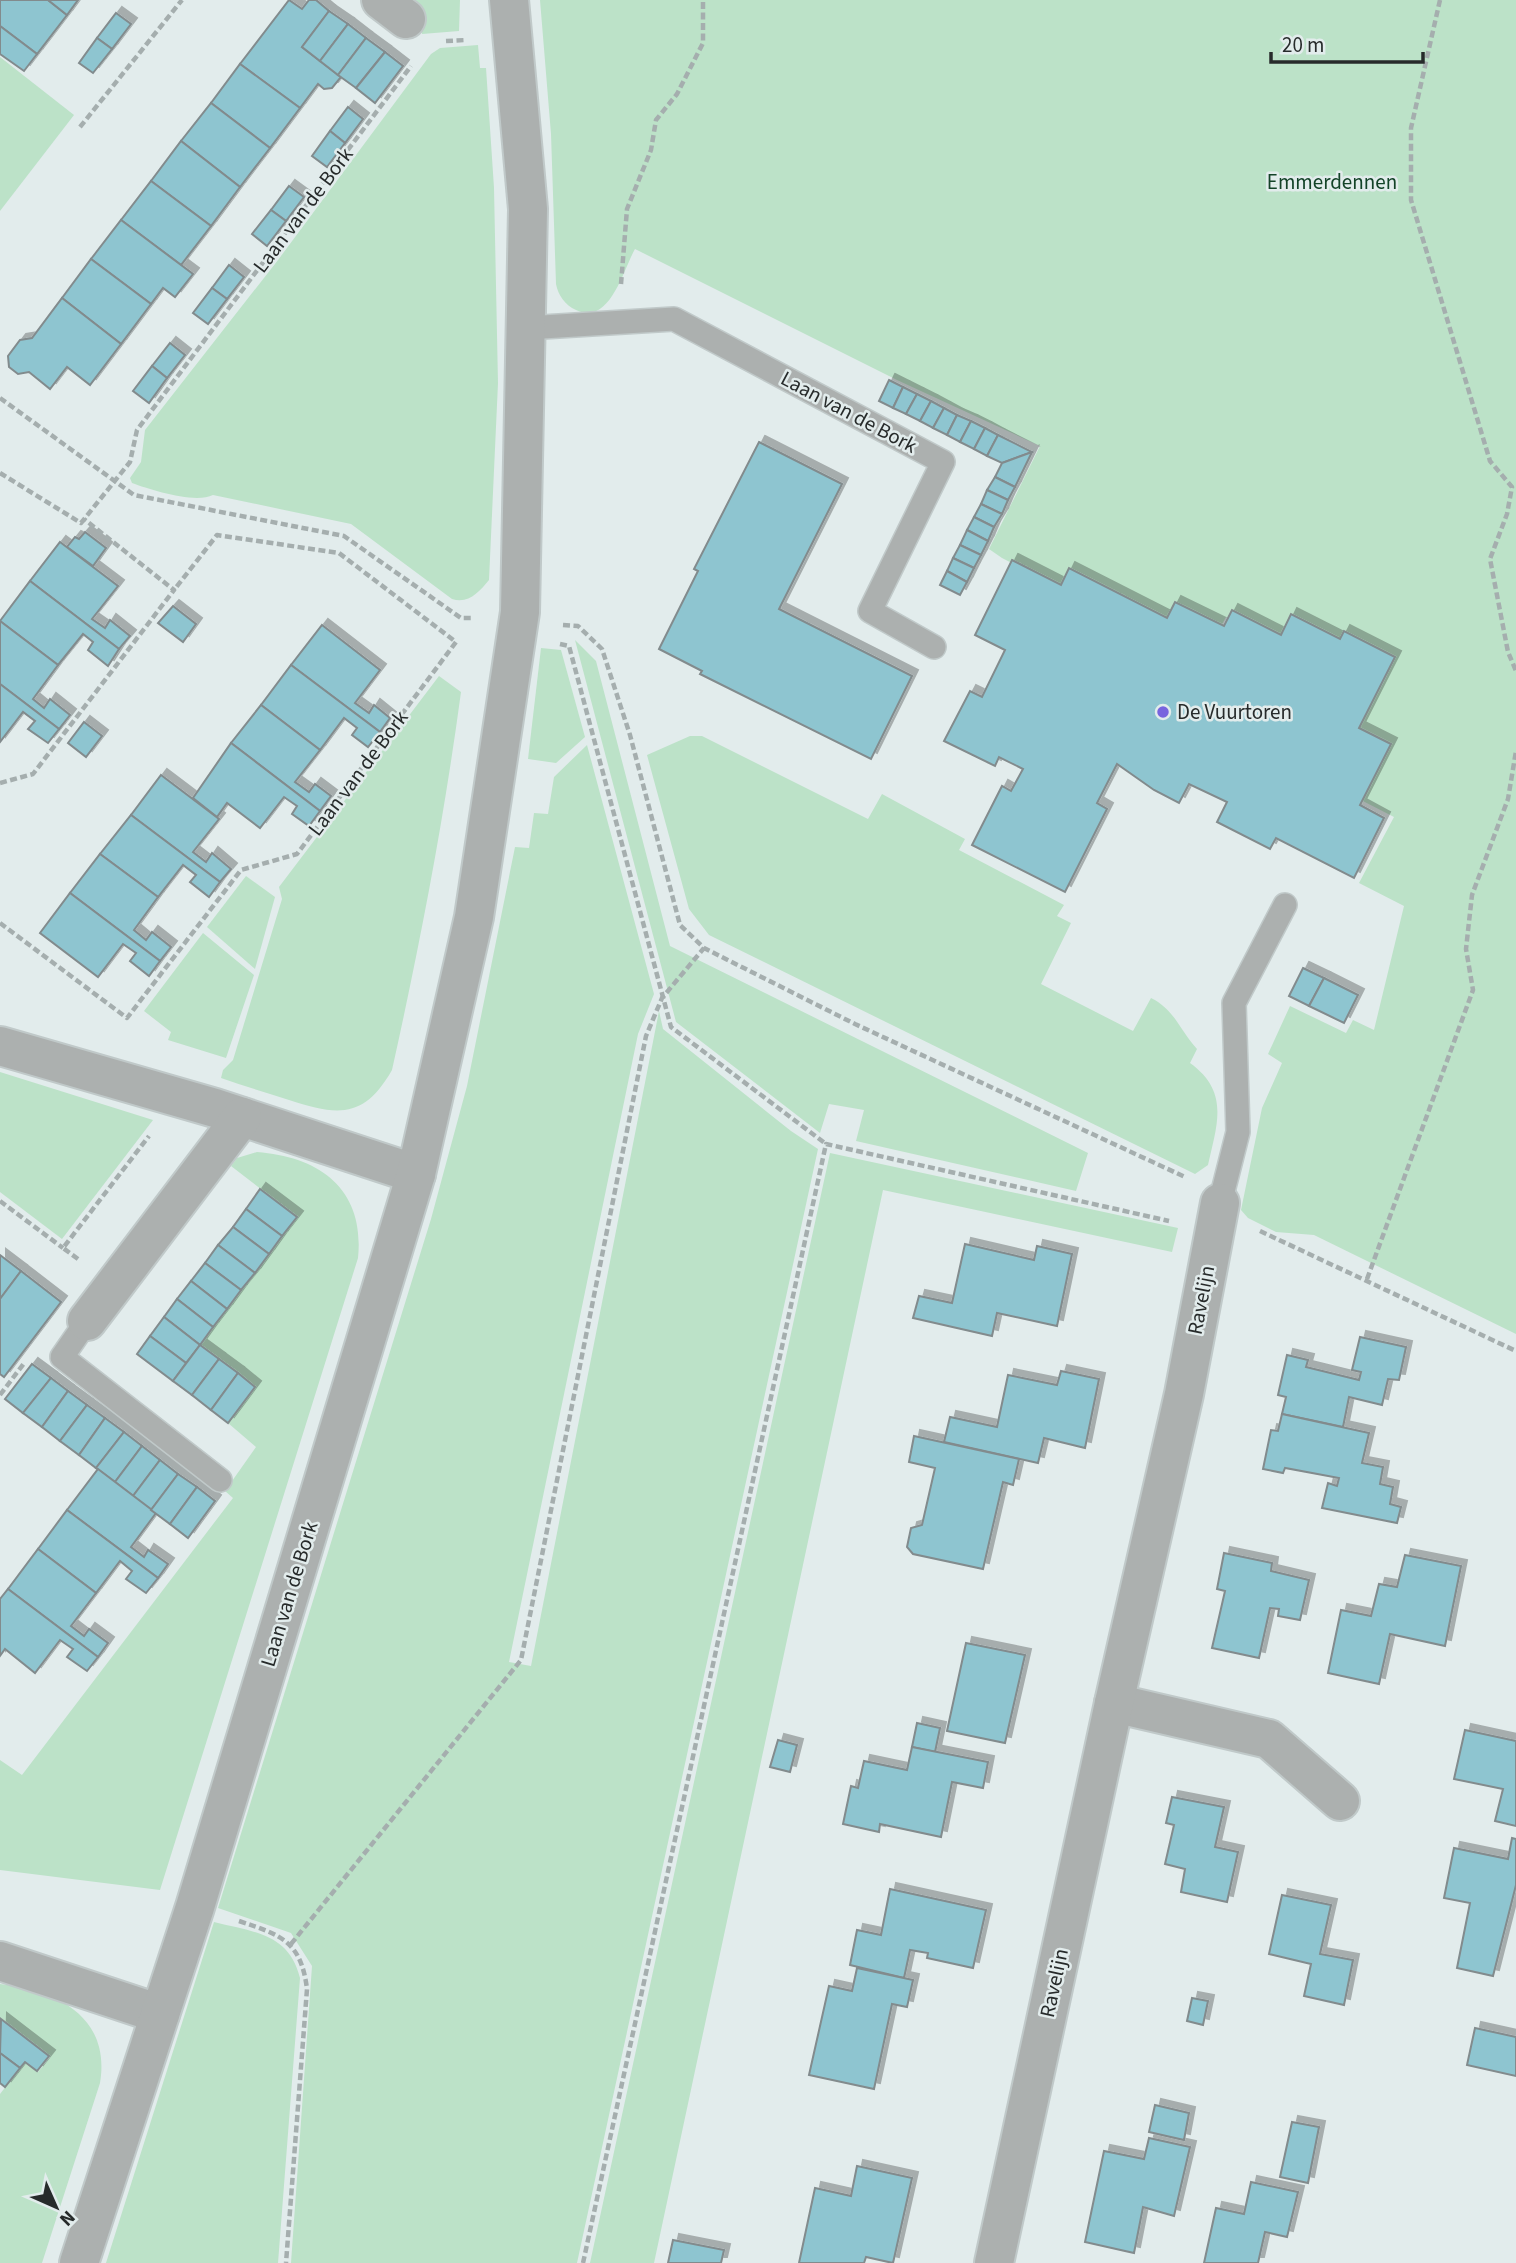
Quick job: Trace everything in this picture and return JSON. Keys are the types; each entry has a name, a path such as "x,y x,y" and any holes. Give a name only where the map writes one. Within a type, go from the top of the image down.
{"street":[{"name":"Laan van de Bork","path":"79,2263 195,1907 416,1174 474,917 518,630 528,209 510,18"},
{"path":"0,1045 242,1117 416,1174"},
{"path":"87,1321 242,1117"},
{"name":"Ravelijn","path":"995,2263 1114,1703 1184,1394 1217,1218"},
{"path":"1114,1703 1269,1739 1340,1801"},
{"path":"0,1961 160,2014"}],"lane":[{"name":"Laan van de Bork","path":"526,328 674,319 943,462 870,611 934,647"},
{"name":"Ravelijn","path":"1217,1218 1238,1132 1234,1003 1285,905"},
{"path":"87,1321 62,1357 220,1480"}],"path":[{"path":"80,127 182,0"},
{"path":"605,323 621,290 627,209 652,149 656,120 677,94 703,43 703,0"},
{"path":"1440,0 1411,128 1411,200 1490,461 1512,487 1507,514 1490,558 1508,652 1516,671"},
{"path":"441,42 510,18"},
{"name":"Laan van de Bork","path":"84,519 130,462 137,430 419,55"},
{"path":"0,398 134,495 344,536 461,618 518,630 569,646 671,1027 826,1144 1217,1218 1260,1231 1516,1351"},
{"path":"0,473 81,523 84,519 174,590"},
{"path":"0,783 33,774 217,535 339,553 469,652 518,630 578,626 602,649 630,735 680,925 704,947 855,1024 1194,1182 1217,1218"},
{"name":"Laan van de Bork","path":"0,923 127,1018 241,870 297,854 456,642"},
{"path":"1367,1279 1473,990 1466,949 1472,895 1508,799 1516,751"},
{"path":"291,1944 521,1660 646,1036 662,998 704,947"},
{"path":"583,2263 826,1144"},
{"path":"0,1200 63,1248"},
{"path":"195,1907 273,1932 291,1944 304,1969 307,1989 286,2263"}],"green space":[{"path":"415,0 460,0 459,31 422,34 422,13"},
{"name":"Emmerdennen","path":"540,0 1516,0 1516,1334 1314,1235 1276,1232 1248,1218 1241,1210 1262,1108 1282,1063 1268,1054 1290,1006 1346,1033 1353,1020 1374,1030 1404,906 1359,883 1394,817 1359,799 1356,734 1387,675 1295,626 1283,647 1226,617 1219,630 1161,641 1002,558 989,549 1040,446 897,380 635,249 614,293 598,310 588,313 569,305 560,296 556,284 551,134"},
{"path":"478,45 480,68 486,68 494,188 498,383 489,580 469,598 452,599 351,524 213,495 195,498 173,495 132,483 130,478 141,462 145,430 278,260 431,54 440,48"},
{"path":"0,57 74,115 0,211"},
{"path":"575,640 596,661 670,946 1088,1153 1076,1191 856,1141 864,1110 829,1104 820,1133 676,1022"},
{"path":"541,648 561,650 585,737 556,763 528,759"},
{"path":"439,676 461,692 431,881 392,1070 371,1098 360,1105 336,1110 306,1105 221,1078 223,1070 233,1060 282,899 279,887"},
{"path":"690,736 702,736 868,819 882,794 965,839 959,850 1064,905 1057,916 1071,923 1041,984 1133,1031 1151,998 1166,1008 1197,1049 1190,1063 1203,1074 1216,1097 1217,1122 1208,1165 1195,1174 709,935 689,909 647,755"},
{"path":"587,745 654,994 638,1034 509,1662 531,1666 659,1011 663,1029 791,1131 818,1149 577,2263 291,2263 312,1966 291,1933 218,1908 431,1219 467,1086 515,847 529,848 534,813 548,814 554,777"},
{"path":"246,876 275,897 255,969 207,927"},
{"path":"203,933 254,975 226,1058 168,1040 171,1032 144,1011"},
{"path":"0,1072 153,1120 62,1239 0,1192"},
{"path":"257,1152 301,1161 334,1181 346,1196 354,1213 358,1234 358,1258 160,1890 0,1870 0,1760 22,1775 233,1498 225,1491 256,1447 228,1423 255,1387 200,1345 297,1217 231,1166 237,1158"},
{"path":"830,1153 1178,1228 1172,1252 883,1190 654,2263 590,2263"},
{"path":"214,1922 255,1932 278,1943 295,1963 300,1978 278,2263 106,2263"},
{"path":"0,1984 41,1993 76,2011 88,2024 97,2041 101,2060 100,2083 42,2263 0,2263 0,2094 25,2062 38,2072 50,2057 0,2019"}],"building":[{"path":"0,0 48,0 67,15 37,54 0,26"},
{"path":"48,0 78,0 67,15"},
{"path":"289,0 302,9 309,0 316,0 329,11 302,47 341,77 332,88 324,89 318,84 300,108 240,64"},
{"path":"329,11 348,24 320,61 302,47"},
{"path":"116,13 131,24 112,49 97,38"},
{"path":"348,24 366,38 338,75 320,61"},
{"path":"0,26 37,54 24,71 0,54"},
{"path":"97,38 112,49 93,73 79,63"},
{"path":"366,38 385,52 356,88 338,75"},
{"path":"385,52 403,66 375,103 356,88"},
{"path":"240,64 300,108 270,148 211,103"},
{"path":"211,103 270,148 240,187 181,141"},
{"path":"348,107 363,119 345,143 330,131"},
{"path":"330,131 345,143 327,167 312,156"},
{"path":"181,141 240,187 211,226 151,181"},
{"path":"151,181 211,226 181,265 121,220"},
{"path":"289,186 304,197 286,221 271,210"},
{"path":"271,210 286,221 267,246 252,234"},
{"path":"121,220 193,274 175,297 163,288 151,304 91,259"},
{"path":"91,259 151,304 121,344 62,298"},
{"path":"229,265 244,277 227,299 212,288"},
{"path":"212,288 227,299 208,324 193,313"},
{"path":"62,298 121,344 90,385 67,367 50,389 29,372 18,374 9,367 8,356 20,340 32,338"},
{"path":"170,343 185,355 167,378 152,366"},
{"path":"152,366 167,378 149,403 133,391"},
{"path":"889,380 903,387 893,408 879,401"},
{"path":"903,387 917,394 906,414 893,408"},
{"path":"917,394 931,401 920,421 906,414"},
{"path":"931,401 944,408 933,428 920,421"},
{"path":"944,408 957,415 947,435 933,428"},
{"path":"957,415 971,421 960,442 947,435"},
{"path":"971,421 985,428 974,449 960,442"},
{"path":"985,428 998,435 987,456 974,449"},
{"path":"998,435 1032,452 1002,463 987,456"},
{"path":"759,442 842,484 779,609 912,676 871,759 700,674 702,671 659,649 698,571 694,569"},
{"path":"1032,452 1015,487 995,477 1002,463"},
{"path":"995,477 1015,487 1008,500 987,490"},
{"path":"987,490 1008,500 1002,514 981,504"},
{"path":"981,504 1002,514 994,527 974,517"},
{"path":"974,517 994,527 988,541 967,530"},
{"path":"967,530 988,541 981,555 960,545"},
{"path":"85,532 106,548 93,566 67,547 75,537 79,539"},
{"path":"60,542 118,586 92,619 105,628 110,620 130,636 119,649 30,581"},
{"path":"960,545 981,555 974,568 953,558"},
{"path":"953,558 974,568 967,582 947,571"},
{"name":"De Vuurtoren","path":"1012,560 1061,585 1069,568 1167,618 1175,602 1224,626 1232,610 1281,635 1291,614 1340,639 1344,631 1395,657 1359,728 1391,744 1360,805 1384,818 1354,878 1276,838 1270,849 1217,822 1227,802 1189,784 1179,803 1154,790 1117,764 1097,803 1107,809 1065,892 972,845 1002,786 1011,791 1023,769 999,757 995,766 944,741 970,691 982,697 1005,650 975,635"},
{"path":"947,571 967,582 960,595 940,585"},
{"path":"30,581 119,649 108,666 88,650 93,642 83,634 58,665 0,621"},
{"path":"173,606 196,624 183,642 158,623"},
{"path":"0,621 58,665 33,699 44,708 50,699 70,715 59,729 0,684"},
{"path":"322,625 380,670 355,703 369,713 374,705 390,718 380,732 291,665"},
{"path":"291,665 380,732 368,747 352,735 357,728 344,718 320,750 261,705"},
{"path":"0,684 59,729 48,743 28,729 35,721 23,712 0,742"},
{"path":"261,705 320,750 295,782 309,792 315,784 331,796 320,811 231,743"},
{"path":"84,722 102,736 86,757 68,743"},
{"path":"231,743 320,811 309,826 292,814 297,806 284,797 260,828 227,803 217,817 193,798"},
{"path":"161,775 219,819 193,852 206,862 212,853 231,869 220,882 131,815"},
{"path":"131,815 220,882 209,897 190,882 196,875 183,865 158,897 100,854"},
{"path":"100,854 158,897 134,930 146,940 152,932 171,947 160,961 70,893"},
{"path":"70,893 160,961 149,976 130,961 136,953 123,944 98,977 40,933"},
{"path":"1303,968 1324,978 1309,1006 1289,996"},
{"path":"1324,978 1358,995 1344,1023 1309,1006"},
{"path":"260,1189 297,1217 282,1236 246,1209"},
{"path":"246,1209 282,1236 269,1254 233,1227"},
{"path":"233,1227 269,1254 255,1273 218,1245"},
{"path":"965,1244 1034,1260 1037,1246 1072,1254 1057,1326 997,1313 992,1336 913,1318 919,1296 952,1303"},
{"path":"218,1245 255,1273 241,1290 205,1263"},
{"path":"0,1255 21,1271 0,1299"},
{"path":"205,1263 241,1290 227,1309 191,1281"},
{"path":"21,1271 61,1302 4,1377 0,1374 0,1299"},
{"path":"191,1281 227,1309 213,1327 177,1299"},
{"path":"177,1299 213,1327 200,1345 164,1317"},
{"path":"164,1317 200,1345 186,1363 150,1336"},
{"path":"150,1336 186,1363 173,1381 137,1354"},
{"path":"1360,1337 1406,1347 1399,1380 1388,1379 1382,1405 1349,1397 1343,1427 1282,1414 1286,1397 1278,1395 1287,1355 1308,1360 1306,1367 1359,1380 1361,1372 1352,1370"},
{"path":"200,1345 219,1359 192,1395 173,1381"},
{"path":"219,1359 238,1373 211,1410 192,1395"},
{"path":"32,1364 51,1378 23,1413 5,1399"},
{"path":"1061,1371 1099,1379 1085,1448 1044,1438 1038,1463 944,1442 950,1417 997,1427 1008,1375 1057,1385"},
{"path":"238,1373 255,1387 228,1423 211,1410"},
{"path":"51,1378 68,1391 42,1427 23,1413"},
{"path":"68,1391 87,1405 60,1441 42,1427"},
{"path":"87,1405 105,1418 79,1455 60,1441"},
{"path":"1282,1414 1369,1433 1362,1463 1383,1467 1380,1484 1393,1487 1390,1504 1401,1507 1397,1523 1322,1508 1328,1483 1337,1486 1339,1478 1285,1468 1283,1473 1263,1469 1271,1430 1278,1431"},
{"path":"105,1418 124,1432 96,1468 79,1455"},
{"path":"124,1432 142,1446 115,1482 96,1468"},
{"path":"914,1436 1019,1459 1013,1485 1003,1482 983,1569 913,1554 907,1547 911,1528 922,1525 935,1468 909,1462"},
{"path":"142,1446 160,1460 133,1496 115,1482"},
{"path":"160,1460 178,1474 151,1510 133,1496"},
{"path":"98,1469 156,1513 131,1547 144,1557 148,1550 168,1564 158,1578 67,1510"},
{"path":"178,1474 197,1487 170,1524 151,1510"},
{"path":"197,1487 215,1501 188,1538 170,1524"},
{"path":"67,1510 158,1578 146,1593 126,1579 132,1571 120,1561 96,1593 38,1549"},
{"path":"38,1549 96,1593 71,1626 84,1636 89,1629 108,1643 98,1657 8,1589"},
{"path":"1224,1553 1272,1563 1271,1571 1309,1580 1300,1620 1278,1616 1279,1609 1270,1608 1259,1658 1212,1648 1225,1591 1217,1589"},
{"path":"1405,1555 1461,1566 1445,1646 1390,1634 1379,1684 1328,1673 1341,1610 1371,1616 1379,1584 1397,1587"},
{"path":"8,1589 98,1657 87,1671 67,1657 73,1649 60,1640 35,1673 5,1649 0,1656 0,1599"},
{"path":"966,1643 1025,1655 1005,1743 947,1731"},
{"path":"917,1723 940,1728 935,1752 912,1747"},
{"path":"1465,1730 1516,1741 1516,1826 1495,1821 1503,1789 1454,1779"},
{"path":"778,1740 797,1745 790,1772 770,1767"},
{"path":"912,1747 988,1762 983,1788 952,1782 941,1837 880,1824 879,1832 843,1824 851,1786 858,1788 864,1761 907,1770"},
{"path":"1172,1797 1224,1807 1215,1847 1238,1852 1227,1902 1181,1892 1185,1869 1165,1864 1174,1825 1166,1823"},
{"path":"1512,1838 1516,1839 1516,1885 1493,1976 1457,1968 1470,1903 1444,1898 1454,1848 1508,1859"},
{"path":"890,1889 986,1910 973,1968 927,1958 928,1953 910,1950 904,1978 850,1965 857,1930 881,1935"},
{"path":"1282,1895 1331,1905 1320,1954 1353,1960 1344,2005 1304,1996 1311,1964 1269,1954"},
{"path":"857,1968 913,1980 907,2007 892,2004 874,2089 809,2075 829,1986 852,1991"},
{"path":"1192,1998 1208,2001 1203,2025 1187,2021"},
{"path":"1,2019 49,2056 37,2071 25,2062 20,2068 0,2053"},
{"path":"1475,2028 1516,2037 1516,2076 1467,2065"},
{"path":"0,2053 20,2068 5,2087 0,2083"},
{"path":"1155,2105 1189,2113 1184,2140 1149,2132"},
{"path":"1292,2122 1319,2127 1308,2183 1280,2177"},
{"path":"1149,2138 1190,2147 1174,2216 1143,2207 1134,2253 1085,2242 1104,2151 1144,2159"},
{"path":"857,2166 912,2178 893,2263 866,2257 864,2263 799,2263 815,2188 851,2196"},
{"path":"1251,2182 1298,2192 1287,2237 1265,2232 1258,2263 1204,2263 1216,2208 1244,2214"},
{"path":"673,2240 724,2250 721,2263 668,2263"}],"place":[{"name":"De Vuurtoren","path":"1163,712"}]}
